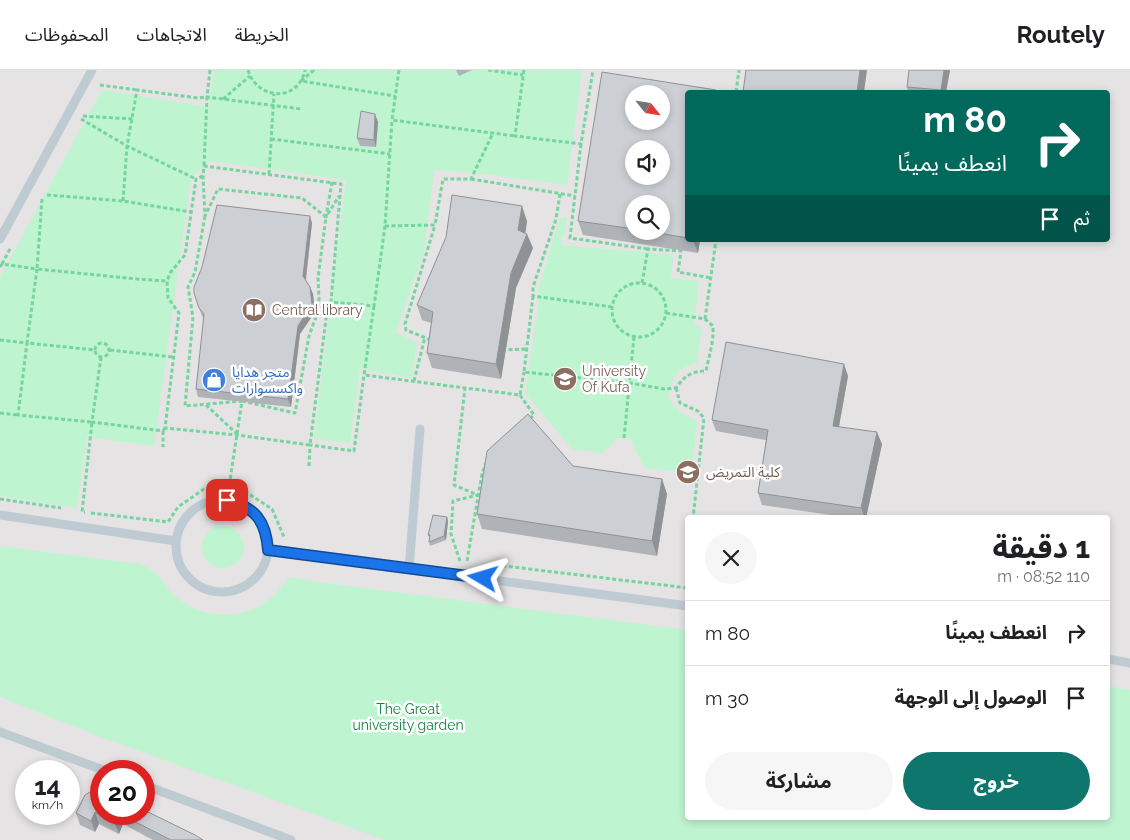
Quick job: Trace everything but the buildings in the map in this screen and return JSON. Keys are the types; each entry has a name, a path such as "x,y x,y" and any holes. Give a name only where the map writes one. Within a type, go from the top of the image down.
{"lane":[{"path":"0,239 92,70"},
{"path":"409,569 420,429"},
{"path":"212,500 227,500 240,503 253,511 262,523 267,536 268,550 263,566 254,579 240,588 225,592 209,590 194,583 183,572 177,557 176,541 179,527 187,515 199,506 212,500"},
{"path":"0,515 176,541"},
{"path":"268,550 685,606"},
{"path":"1110,659 1130,663"},
{"path":"0,732 90,765"},
{"path":"155,789 290,840"}],"path":[{"path":"210,70 202,176 205,216 195,272 188,287 193,317 185,406 242,401 295,413 309,336 317,314 319,299 318,278 332,182"},
{"path":"248,70 254,83 274,94 287,92 297,86 314,70"},
{"path":"301,81 305,70"},
{"path":"0,413 237,435 354,451 385,226 392,120 399,70"},
{"path":"488,70 523,75"},
{"path":"515,136 524,70"},
{"path":"593,70 581,144 570,238 681,251 678,272 711,278"},
{"path":"736,90 739,70"},
{"path":"222,99 250,76"},
{"path":"301,81 396,96"},
{"path":"100,85 301,110"},
{"path":"123,201 127,146 137,90"},
{"path":"270,174 274,94"},
{"path":"133,119 82,118 127,146 196,179"},
{"path":"392,120 581,144"},
{"path":"471,179 493,133"},
{"path":"271,139 390,154"},
{"path":"204,166 341,184 331,302 328,303 309,466"},
{"path":"196,179 202,176"},
{"path":"163,447 179,313 168,298 168,281 170,273 185,255 196,179"},
{"path":"431,346 431,339 406,330 405,324 435,225 442,179 471,179 575,196"},
{"path":"205,216 218,190 302,198 326,217"},
{"path":"526,421 534,415 520,395 533,288 556,219 560,194"},
{"path":"47,196 123,201 191,212"},
{"path":"326,217 340,196"},
{"path":"18,415 37,269 42,200"},
{"path":"385,226 435,225"},
{"path":"705,319 716,242"},
{"path":"642,283 648,248"},
{"path":"0,267 2,264 168,281"},
{"path":"642,283 650,285 662,295 666,313 662,325 656,331 650,335 634,337 626,334 615,323 612,316 612,307 617,294 622,289 628,285 642,283"},
{"path":"532,296 612,307"},
{"path":"331,302 374,306"},
{"path":"524,372 629,383 664,389 676,388 688,374 696,371 706,371 714,332 713,326 705,319 666,313"},
{"path":"414,381 425,337"},
{"path":"624,438 634,337"},
{"path":"0,340 95,350"},
{"path":"95,350 96,346 102,343 107,344 110,350"},
{"path":"498,350 526,349"},
{"path":"95,350 97,355 101,357"},
{"path":"110,350 173,357"},
{"path":"101,357 108,355 110,350"},
{"path":"82,512 101,357"},
{"path":"364,375 520,395"},
{"path":"465,388 454,485 478,495"},
{"path":"676,388 680,403 698,411 704,418 693,515"},
{"path":"227,500 242,401"},
{"path":"206,405 237,435"},
{"path":"451,560 467,562 482,474 488,459"},
{"path":"73,510 168,522 178,507 204,489 229,486 243,490 272,510 283,537 289,539"},
{"path":"460,561 450,534 453,501 478,495"},
{"path":"0,499 64,509"},
{"path":"486,564 685,588"}],"shaded area":[{"name":"University Of Kufa","path":"0,70 1130,70 1130,840 0,840"}],"green space":[{"path":"214,70 582,70 567,185 467,172 434,170 424,252 396,332 417,343 412,378 360,369 350,443 314,439 346,180 210,161 191,178 154,446 87,437 77,508 0,496 0,277 102,90 209,107"},
{"path":"567,217 561,245 673,255 671,278 699,281 694,325 702,327 697,363 690,365 677,374 668,396 680,412 687,417 697,420 692,471 644,468 630,438 616,438 611,446 602,453 572,449 525,393 538,307 538,289 560,218"},
{"path":"223,526 238,532 244,547 238,562 223,568 208,562 202,547 208,532"},
{"name":"The Great university garden","path":"0,546 140,564 156,574 176,597 185,603 195,609 216,614 238,614 259,606 272,597 290,577 685,630 685,820 1110,820 1110,686 1130,690 1130,840 385,840 98,736 0,697"}],"place":[{"name":"Central library","path":"254,310"},
{"name":"University Of Kufa","path":"565,379"},
{"name":"متجر هدايا واكسسوارات","path":"214,380"},
{"name":"كلية التمريض","path":"688,472"}],"route":[{"path":"227,500 240,503 253,511 262,523 267,536 268,550 483,578"}]}
